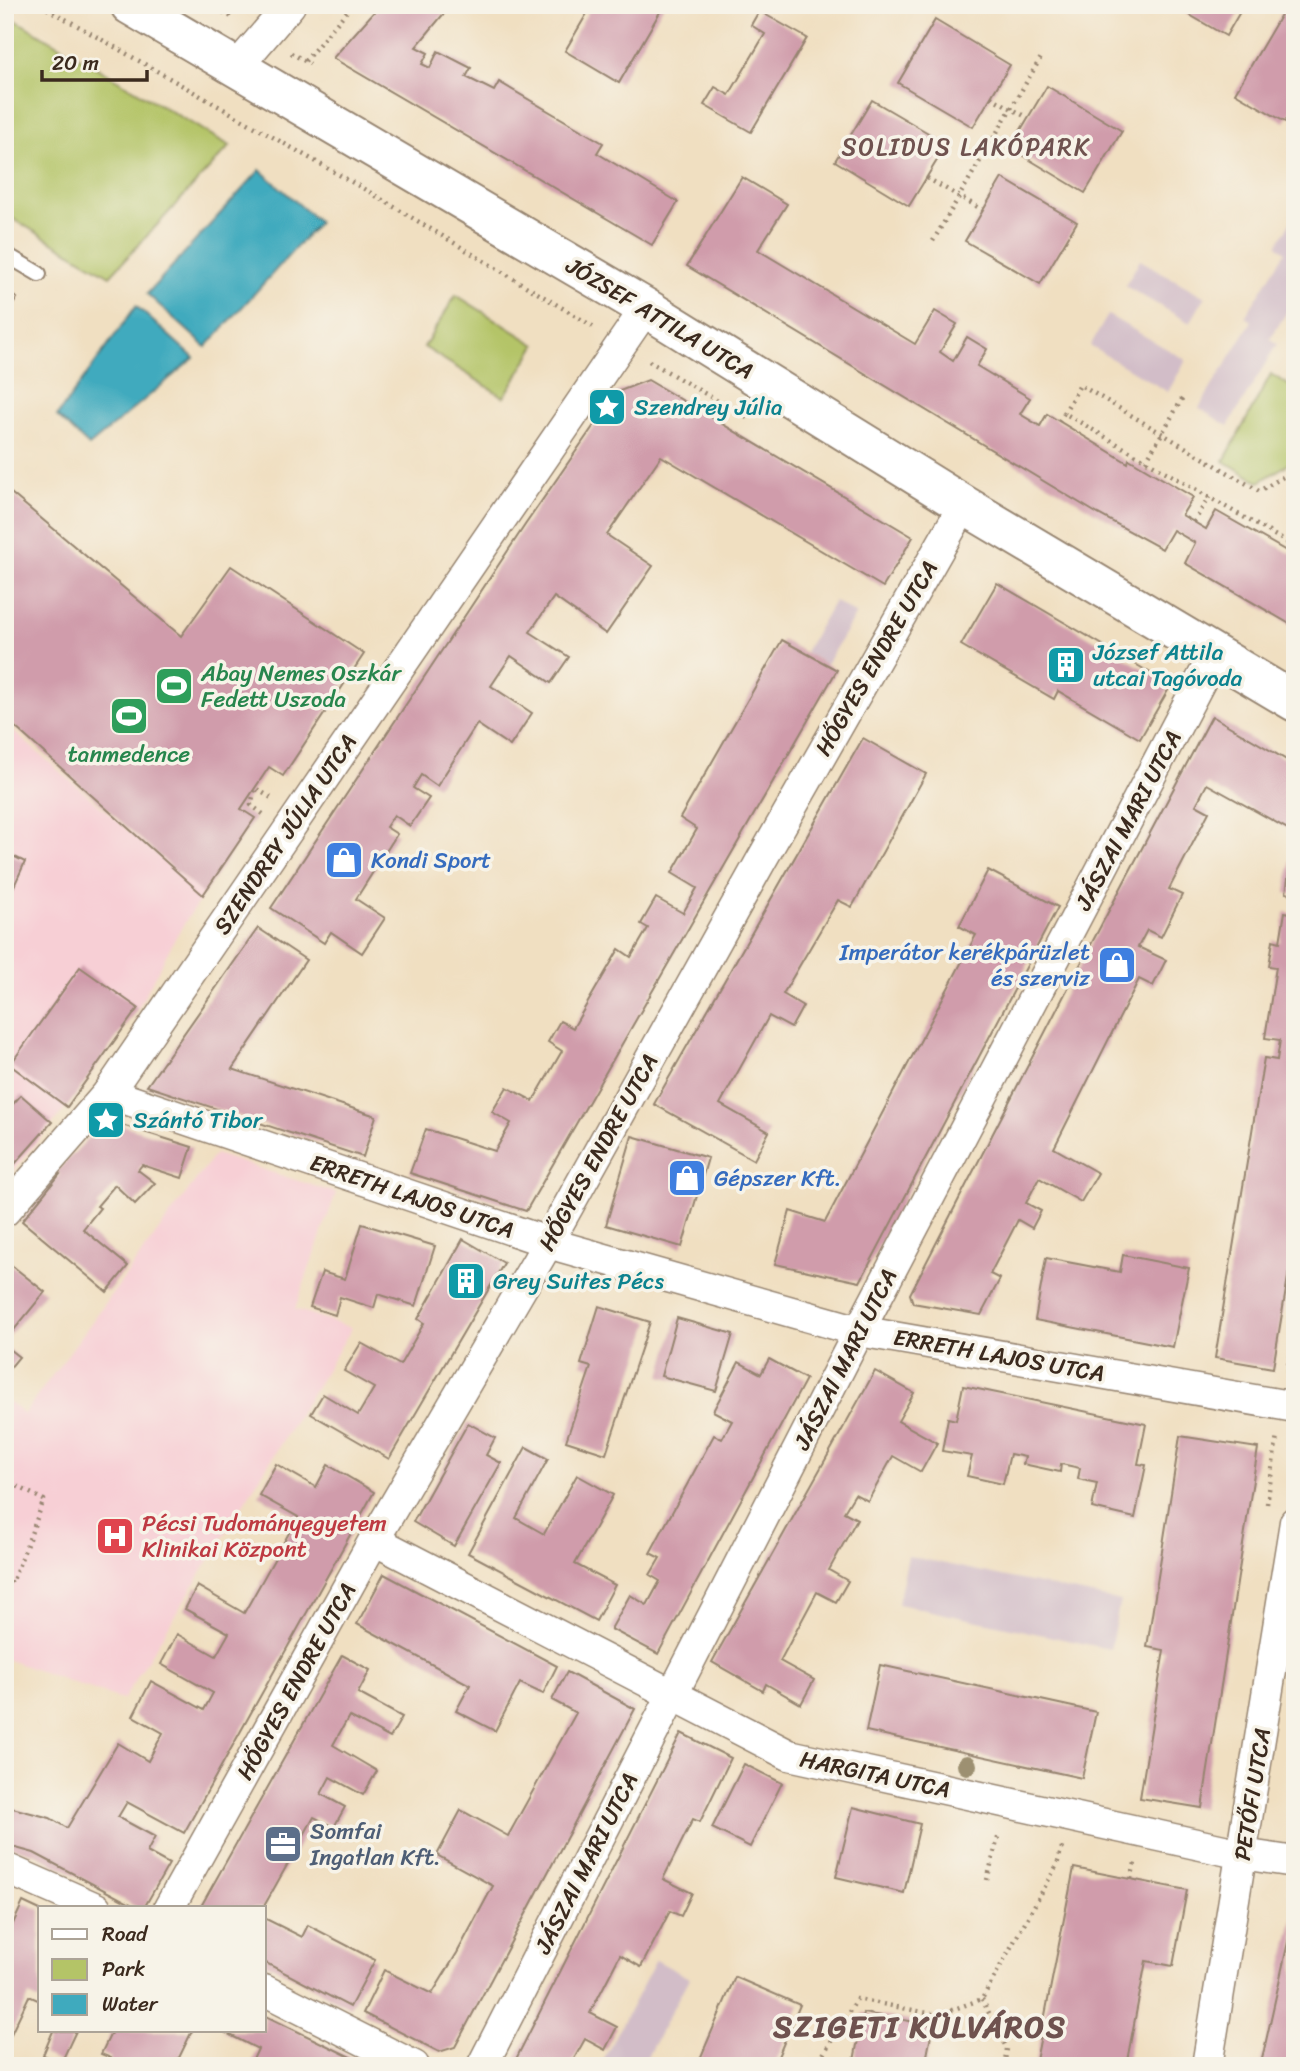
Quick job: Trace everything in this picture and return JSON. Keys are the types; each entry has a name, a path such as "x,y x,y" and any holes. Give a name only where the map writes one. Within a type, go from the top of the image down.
{"main road":[{"name":"JÓZSEF ATTILA UTCA","path":"130,5 646,308 964,505 1295,702"}],"street":[{"path":"237,67 290,5"},
{"name":"SZENDREY JÚLIA UTCA","path":"5,1211 108,1093 646,308"},
{"name":"HŐGYES ENDRE UTCA","path":"170,1906 374,1540 548,1242 964,505"},
{"name":"JÁSZAI MARI UTCA","path":"482,2066 859,1331 1214,655"},
{"name":"ERRETH LAJOS UTCA","path":"108,1093 548,1242 859,1331 1295,1407"},
{"name":"PETŐFI UTCA","path":"1207,2066 1295,1522"},
{"name":"HARGITA UTCA","path":"374,1540 789,1755 1242,1854 1295,1862"},
{"path":"7,1872 91,1906"},
{"path":"266,1991 414,2066"}],"lane":[{"path":"5,254 39,275"}],"path":[{"path":"41,5 371,193 754,422"},
{"path":"305,61 352,5"},
{"path":"933,241 1042,54"},
{"path":"991,97 1028,118"},
{"path":"927,178 983,210"},
{"path":"1059,421 1080,385 1259,491 1295,470"},
{"path":"1146,461 1182,399"},
{"path":"1064,413 1295,547"},
{"path":"1194,522 1209,497"},
{"path":"255,788 251,806 267,816"},
{"path":"5,1479 44,1500 12,1583 5,1575"},
{"path":"816,2066 857,1999 938,2015 982,2000 1057,1865 1071,1816"},
{"path":"987,1880 1002,1823"},
{"path":"982,2000 1007,2049 1004,2066"}],"shaded area":[{"path":"1295,215 1295,299 1270,339 1277,344 1228,426 1199,408 1252,321 1245,317 1285,252 1277,245"},
{"path":"1140,260 1205,297 1190,323 1125,286"},
{"path":"1108,315 1186,360 1168,392 1090,346"},
{"path":"834,601 856,614 826,664 805,652"},
{"path":"5,724 203,895 178,933 138,1008 67,1107 5,1180"},
{"name":"Pécsi Tudományegyetem Klinikai Központ","path":"215,1154 336,1193 295,1309 352,1328 123,1700 5,1659 5,1399 24,1414"},
{"path":"908,1556 1120,1601 1110,1649 898,1604"},
{"path":"656,1960 689,1978 642,2066 600,2066"}],"green space":[{"path":"5,14 230,146 110,276 5,214"},
{"path":"456,295 536,345 504,397 424,347"},
{"path":"1271,374 1295,389 1295,460 1259,482 1224,461"}],"water":[{"path":"260,170 319,222 206,347 147,294"},
{"path":"136,306 194,358 89,446 57,416"}],"building":[{"path":"380,5 451,5 416,47 428,53 422,64 430,68 438,51 471,68 466,77 494,91 499,82 603,143 597,153 678,202 652,245 333,58"},
{"path":"592,5 664,5 619,83 565,51"},
{"path":"1244,5 1226,36 1176,7"},
{"path":"759,11 807,38 751,132 704,105 715,87 729,95 765,34 751,25"},
{"path":"1283,11 1295,18 1295,105 1285,122 1235,93"},
{"path":"935,20 1010,65 973,127 898,83"},
{"path":"1047,86 1122,131 1085,193 1010,148"},
{"path":"872,100 947,144 909,206 835,161"},
{"path":"742,177 787,204 758,250 915,344 935,311 957,324 940,352 953,361 967,337 987,349 977,366 1030,398 1020,414 1040,426 1047,414 1128,463 1129,459 1193,497 1182,515 1206,529 1216,511 1295,556 1295,627 1185,563 1195,543 1173,530 1162,549 1098,514 687,266"},
{"path":"1002,178 1077,222 1040,284 965,241"},
{"path":"5,291 17,298 5,318"},
{"path":"648,380 913,537 883,587 661,456 607,535 653,566 606,634 554,597 530,632 569,657 551,683 511,656 491,686 532,713 510,746 477,724 437,786 421,775 413,788 429,798 410,826 394,815 386,827 397,834 356,899 385,918 362,953 331,932 324,943 271,908 525,525 617,392"},
{"name":"Abay Nemes Oszkár Fedett Uszoda","path":"5,488 181,636 231,566 364,654 283,776 269,767 241,809 255,818 203,895 5,718"},
{"name":"József Attila utcai Tagóvoda","path":"997,583 1171,685 1140,739 1058,691 1054,699 961,645"},
{"path":"782,640 837,670 526,1211 410,1173 426,1129 495,1151 511,1123 492,1112 507,1087 533,1101 562,1051 548,1042 560,1021 573,1028 619,949 631,957 648,928 641,924 656,898 683,913 697,888 672,873 697,829 680,818"},
{"path":"1212,716 1295,765 1295,833 1207,784 1196,805 1209,812 1169,889 1182,895 1161,937 1147,930 1138,947 1166,960 1153,986 1139,979 1054,1148 1098,1173 1081,1202 1039,1178 1026,1203 1041,1211 1032,1228 1018,1220 990,1274 1000,1279 981,1315 913,1303 910,1294"},
{"path":"863,738 926,774 852,907 838,900 783,994 803,1006 791,1028 769,1016 720,1104 769,1132 754,1160 654,1104"},
{"path":"1295,843 1295,895 1286,893"},
{"path":"5,852 25,862 10,895 5,893"},
{"path":"988,870 1058,907 860,1282 775,1264 790,1211 825,1222 976,935 959,926"},
{"path":"1285,912 1295,914 1295,1235 1273,1368 1215,1358 1264,1058 1277,1060 1280,1040 1265,1038 1276,967 1269,966 1273,940 1280,942"},
{"path":"258,928 306,960 232,1069 376,1116 363,1157 147,1086"},
{"path":"80,967 138,1008 67,1107 10,1065"},
{"path":"21,1095 52,1122 5,1175 5,1113"},
{"path":"106,1120 192,1147 182,1178 142,1165 138,1170 155,1183 135,1204 115,1185 97,1206 100,1208 83,1229 128,1266 107,1292 22,1221 60,1174 56,1172"},
{"path":"632,1136 708,1158 682,1247 606,1225"},
{"path":"362,1224 435,1246 416,1306 378,1294 374,1308 340,1297 335,1315 310,1307 322,1272 345,1279"},
{"path":"463,1239 504,1263 389,1459 311,1414 323,1394 358,1415 374,1388 344,1371 361,1343 400,1365 424,1323 418,1319"},
{"path":"1123,1255 1189,1268 1173,1347 1035,1320 1046,1258 1120,1272"},
{"path":"5,1260 45,1292 5,1341"},
{"path":"599,1306 650,1322 606,1454 566,1441 591,1367 581,1364"},
{"path":"677,1318 733,1334 716,1391 661,1376"},
{"path":"5,1346 19,1357 5,1374"},
{"path":"769,1359 806,1379 658,1654 611,1629 630,1595 647,1605 660,1581 650,1575 660,1558 650,1553 714,1435 722,1439 732,1421 713,1411 739,1362 761,1374"},
{"path":"875,1371 914,1393 898,1421 937,1443 921,1472 893,1456 868,1501 855,1494 844,1512 857,1519 829,1570 848,1581 836,1602 817,1592 780,1661 814,1680 801,1704 766,1684 763,1691 712,1662"},
{"path":"963,1386 1146,1424 1138,1464 1146,1465 1135,1518 1092,1508 1097,1483 1078,1479 1080,1468 1061,1464 1060,1472 1023,1464 1025,1457 1010,1454 1003,1484 967,1476 972,1456 942,1451 948,1418 956,1420"},
{"path":"468,1423 495,1438 486,1455 501,1463 454,1546 413,1522"},
{"path":"1180,1436 1258,1448 1202,1808 1140,1798 1164,1650 1147,1647"},
{"path":"526,1447 548,1459 516,1518 544,1534 577,1475 613,1495 575,1564 615,1585 596,1621 468,1553"},
{"path":"276,1464 316,1487 328,1465 374,1492 184,1833 127,1802 118,1817 155,1837 147,1852 169,1864 145,1906 134,1906 34,1853 5,1845 5,1806 50,1818 67,1828 118,1743 148,1761 163,1733 133,1716 151,1681 204,1710 213,1693 161,1664 177,1634 216,1656 229,1633 185,1609 197,1586 244,1613 298,1517 259,1495"},
{"path":"384,1574 557,1666 543,1694 520,1683 495,1731 456,1711 470,1685 357,1624"},
{"path":"342,1655 370,1670 358,1693 402,1717 390,1738 349,1716 333,1745 377,1771 363,1795 330,1777 321,1794 345,1807 334,1827 314,1817 264,1906 201,1906"},
{"path":"880,1665 1096,1712 1082,1778 866,1731"},
{"path":"567,1672 635,1709 455,2047 439,2052 363,2013 384,1970 432,1994 457,1953 493,1886 437,1855 461,1810 508,1836 576,1713 552,1700"},
{"path":"681,1733 731,1758 700,1822 693,1819 663,1879 692,1893 681,1916 670,1911 641,1967 620,1955 590,2013 617,2027 605,2050 585,2039 570,2066 524,2066 515,2061"},
{"path":"744,1764 782,1783 750,1847 712,1828"},
{"path":"853,1807 920,1824 904,1893 836,1877"},
{"path":"1074,1868 1187,1890 1173,1966 1146,1961 1126,2066 1035,2066"},
{"path":"23,1902 38,1909 38,2000 29,1996 11,2034 5,2031 5,1941"},
{"path":"1294,1915 1295,2066 1260,2066 1264,2050"},
{"path":"266,1919 302,1937 308,1925 375,1960 350,2007 266,1963"},
{"path":"735,1977 800,2005 774,2066 697,2066"},
{"path":"863,2013 933,2025 925,2066 853,2066"},
{"path":"266,2016 369,2066 255,2066 251,2064 258,2049 224,2032 266,2032"},
{"path":"53,2032 76,2032 61,2063 43,2055"},
{"path":"112,2032 192,2032 175,2066 107,2066 111,2058 101,2054"}],"place":[{"name":"Szendrey Júlia","path":"607,407"},
{"name":"József Attila utcai Tagóvoda","path":"1066,665"},
{"name":"Abay Nemes Oszkár Fedett Uszoda","path":"174,686"},
{"name":"tanmedence","path":"129,716"},
{"name":"Kondi Sport","path":"344,860"},
{"name":"Imperátor kerékpárüzlet és szerviz","path":"1117,965"},
{"name":"Szántó Tibor","path":"106,1120"},
{"name":"Gépszer Kft.","path":"687,1178"},
{"name":"Grey Suites Pécs","path":"466,1281"},
{"name":"Pécsi Tudományegyetem Klinikai Központ","path":"115,1536"},
{"name":"Somfai Ingatlan Kft.","path":"283,1844"}],"district":[{"name":"SOLIDUS LAKÓPARK","path":"966,147"},
{"name":"SZIGETI KÜLVÁROS","path":"920,2027"}]}
